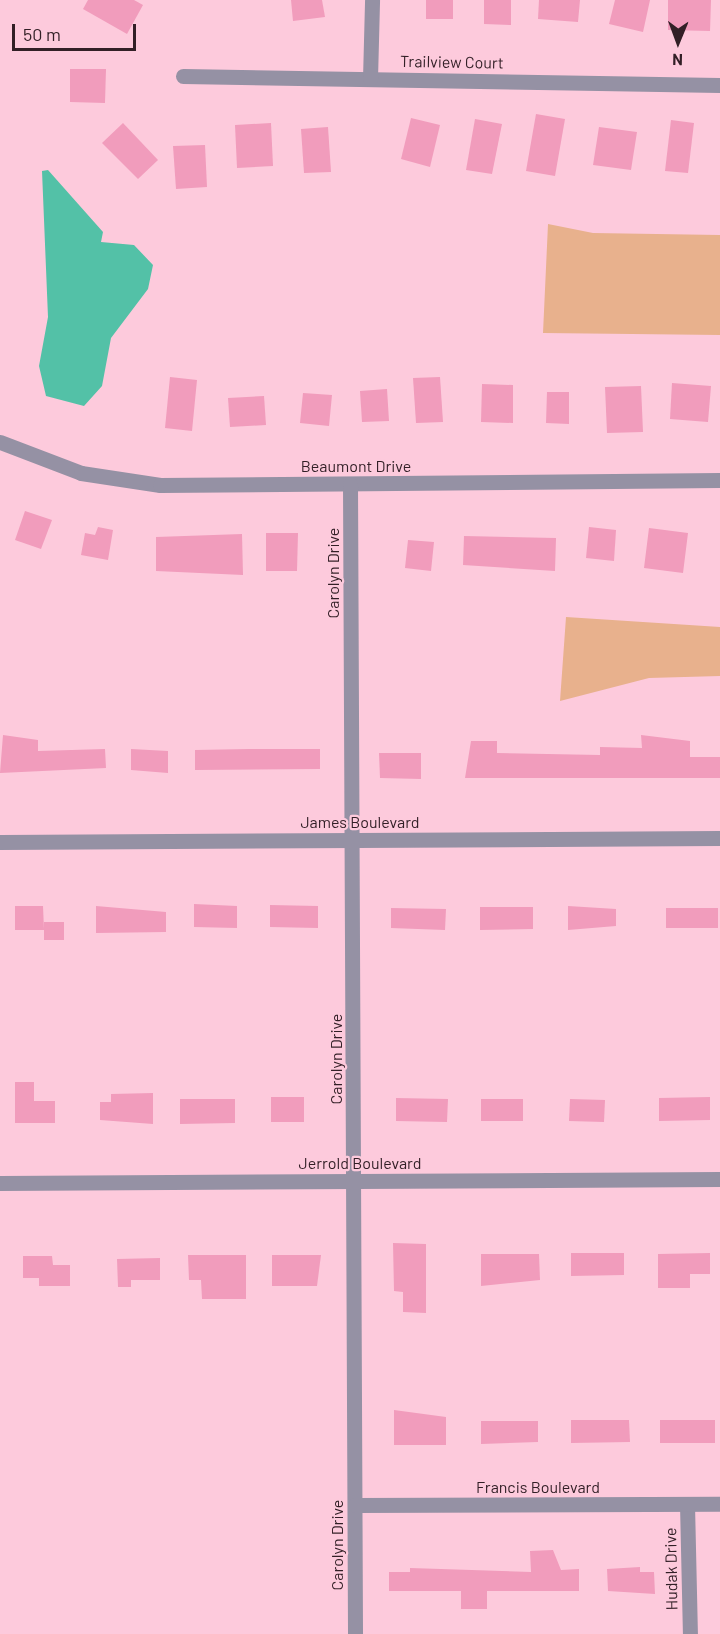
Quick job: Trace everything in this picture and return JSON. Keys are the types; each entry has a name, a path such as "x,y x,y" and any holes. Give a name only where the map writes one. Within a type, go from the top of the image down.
{"street":[{"path":"370,79 372,0"},
{"name":"Trailview Court","path":"183,76 720,85"},
{"name":"Beaumont Drive","path":"0,442 52,464 120,481 350,484 720,480"},
{"name":"Carolyn Drive","path":"350,484 354,840 356,1634"},
{"name":"James Boulevard","path":"0,842 720,838"},
{"name":"Jerrold Boulevard","path":"0,1183 720,1179"},
{"name":"Hudak Drive","path":"687,1504 690,1634"},
{"name":"Francis Boulevard","path":"355,1505 720,1504"}],"shaded area":[{"path":"48,170 103,232 101,242 134,245 153,265 148,289 111,338 102,386 84,406 46,396 39,366 48,317 42,171"},
{"path":"548,224 593,233 720,235 720,335 543,333"},
{"path":"566,617 720,627 720,676 649,678 560,701"}],"building":[{"path":"88,0 134,0 143,5 127,34 83,9"},
{"path":"291,0 322,0 325,17 293,21"},
{"path":"426,0 453,0 453,19 426,19"},
{"path":"484,0 511,0 511,25 484,24"},
{"path":"539,0 580,0 578,22 538,19"},
{"path":"615,0 650,0 643,32 609,24"},
{"path":"668,0 711,0 710,31 668,30"},
{"path":"70,69 106,69 105,103 70,102"},
{"path":"536,114 565,119 555,176 526,171"},
{"path":"411,118 440,125 430,167 401,159"},
{"path":"475,119 502,124 492,174 466,170"},
{"path":"671,120 694,123 688,173 665,171"},
{"path":"123,123 158,160 138,179 102,143"},
{"path":"271,123 273,166 237,168 235,125"},
{"path":"328,127 331,172 304,173 301,129"},
{"path":"599,127 637,132 631,170 593,165"},
{"path":"205,145 207,187 176,189 173,146"},
{"path":"170,377 197,380 192,431 165,428"},
{"path":"440,377 443,422 416,423 413,378"},
{"path":"672,383 711,386 708,422 670,419"},
{"path":"482,384 513,385 513,423 481,422"},
{"path":"641,386 643,432 607,433 605,387"},
{"path":"387,389 389,421 362,422 360,391"},
{"path":"547,392 569,392 569,424 546,423"},
{"path":"303,393 332,395 329,426 300,423"},
{"path":"264,396 266,425 230,427 228,398"},
{"path":"25,511 52,520 41,549 15,540"},
{"path":"98,527 113,530 108,560 81,555 85,533 95,535"},
{"path":"589,527 616,530 614,561 586,558"},
{"path":"649,528 688,533 683,573 644,568"},
{"path":"266,533 298,533 297,571 266,571"},
{"path":"242,534 243,575 156,571 156,537"},
{"path":"464,536 556,538 555,571 463,565"},
{"path":"408,540 434,542 431,571 405,568"},
{"path":"3,735 38,740 38,751 105,749 106,768 0,773"},
{"path":"641,735 690,741 690,757 720,757 720,778 465,778 471,741 497,741 497,753 600,755 600,747 642,748"},
{"path":"131,749 168,751 168,773 131,770"},
{"path":"320,749 320,769 195,770 195,750"},
{"path":"379,753 421,753 421,779 380,778"},
{"path":"194,904 237,906 237,928 194,927"},
{"path":"270,905 318,906 318,928 270,927"},
{"path":"15,906 43,906 44,930 15,930"},
{"path":"96,906 166,912 166,932 96,933"},
{"path":"568,906 616,909 616,926 568,930"},
{"path":"480,907 533,907 533,929 480,930"},
{"path":"391,908 446,909 445,930 391,928"},
{"path":"666,908 718,908 718,928 666,928"},
{"path":"44,922 64,922 64,940 44,940"},
{"path":"15,1082 34,1082 34,1101 55,1101 55,1123 15,1123"},
{"path":"153,1093 153,1124 100,1120 100,1102 111,1102 111,1094"},
{"path":"271,1097 304,1097 304,1122 271,1122"},
{"path":"710,1097 710,1120 659,1121 659,1098"},
{"path":"396,1098 448,1099 447,1122 396,1121"},
{"path":"180,1099 235,1099 235,1123 180,1124"},
{"path":"481,1099 523,1099 523,1121 481,1121"},
{"path":"570,1099 605,1100 604,1122 569,1121"},
{"path":"393,1243 426,1244 426,1313 403,1312 403,1292 394,1291"},
{"path":"571,1253 624,1253 624,1275 571,1276"},
{"path":"710,1253 710,1274 690,1274 690,1288 658,1288 658,1254"},
{"path":"481,1254 539,1254 540,1280 481,1286"},
{"path":"188,1255 246,1255 246,1299 202,1299 201,1280 189,1280"},
{"path":"272,1255 321,1255 317,1286 272,1286"},
{"path":"23,1256 52,1256 53,1265 70,1265 70,1286 39,1286 39,1278 23,1278"},
{"path":"160,1258 160,1280 131,1280 131,1287 118,1287 117,1259"},
{"path":"394,1410 446,1417 446,1445 394,1445"},
{"path":"571,1420 629,1420 630,1442 571,1443"},
{"path":"660,1420 715,1420 715,1443 660,1443"},
{"path":"481,1421 538,1421 538,1442 481,1444"},
{"path":"553,1550 561,1570 579,1569 579,1591 487,1591 487,1609 461,1609 461,1591 389,1591 389,1572 410,1572 410,1568 531,1572 530,1551"},
{"path":"640,1567 640,1572 654,1572 655,1594 608,1591 607,1569"}]}
